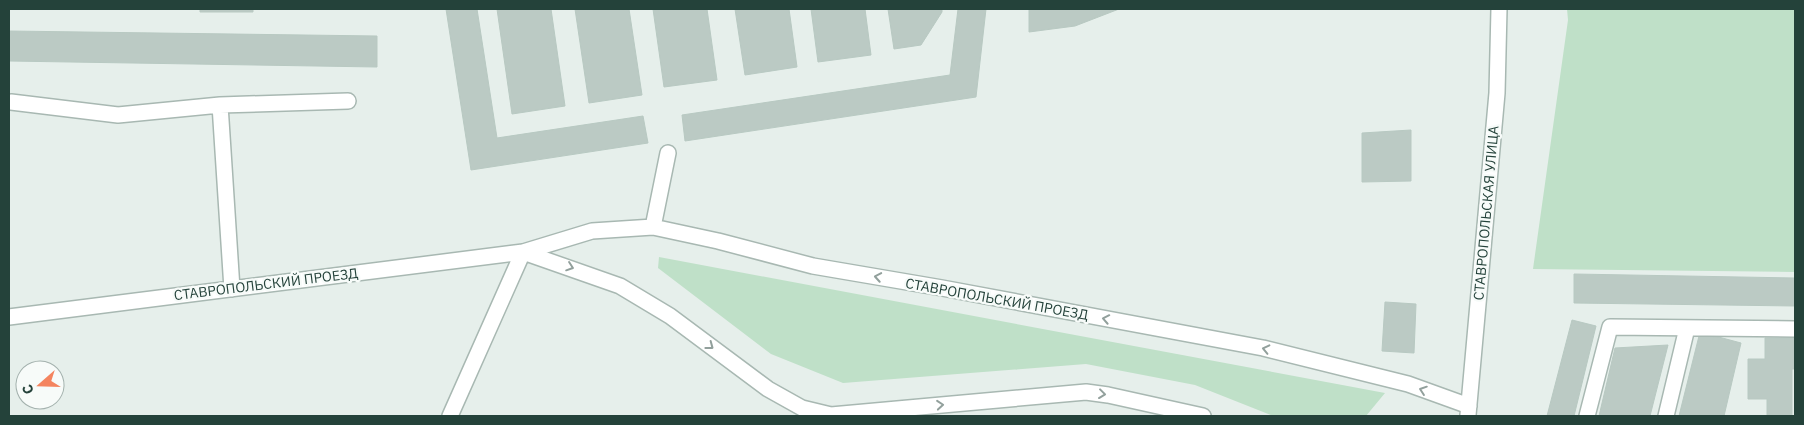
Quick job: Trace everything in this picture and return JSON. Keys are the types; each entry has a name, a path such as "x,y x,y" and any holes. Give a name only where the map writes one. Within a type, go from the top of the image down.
{"street":[{"name":"СТАВРОПОЛЬСКАЯ УЛИЦА","path":"1468,411 1497,93 1499,9"},
{"path":"11,102 118,115 220,105 348,101"},
{"path":"220,105 232,289"},
{"path":"653,227 668,154"},
{"name":"СТАВРОПОЛЬСКИЙ ПРОЕЗД","path":"9,317 523,252 592,232 653,227 718,241 813,266 1263,348 1408,384 1468,411"},
{"name":"СТАВРОПОЛЬСКИЙ ПРОЕЗД","path":"523,252 620,286 670,316 768,389 802,408 831,415 1086,392 1191,412 1203,416"},
{"path":"450,416 523,252"},
{"path":"1588,416 1610,327 1795,330"},
{"path":"1666,416 1687,328"}],"green space":[{"path":"1567,9 1795,9 1795,272 1533,269 1568,20"},
{"path":"659,257 1385,393 1366,416 1273,416 1195,385 1086,364 843,383 771,354 658,268"}],"building":[{"path":"200,9 253,9 253,12 200,12"},
{"path":"446,9 477,9 497,138 643,116 648,143 471,170"},
{"path":"497,9 551,9 565,106 512,114"},
{"path":"575,9 629,9 642,95 589,103"},
{"path":"653,9 707,9 717,80 664,87"},
{"path":"735,9 789,9 797,67 745,75"},
{"path":"811,9 865,9 871,55 818,62"},
{"path":"888,9 942,9 942,12 921,45 894,49"},
{"path":"958,9 986,9 976,97 685,141 682,115 950,75"},
{"path":"1029,9 1119,9 1075,26 1029,32"},
{"path":"9,31 377,36 377,67 9,61"},
{"path":"1411,130 1411,181 1362,182 1362,133"},
{"path":"1574,274 1795,278 1795,306 1574,303"},
{"path":"1385,302 1416,304 1414,353 1382,351"},
{"path":"1572,320 1596,326 1574,416 1547,416"},
{"path":"1700,332 1741,343 1724,416 1679,416"},
{"path":"1765,338 1795,338 1795,369 1792,369 1792,416 1767,416 1767,399 1748,399 1748,359 1765,359"},
{"path":"1668,345 1650,416 1599,416 1615,348"}]}
